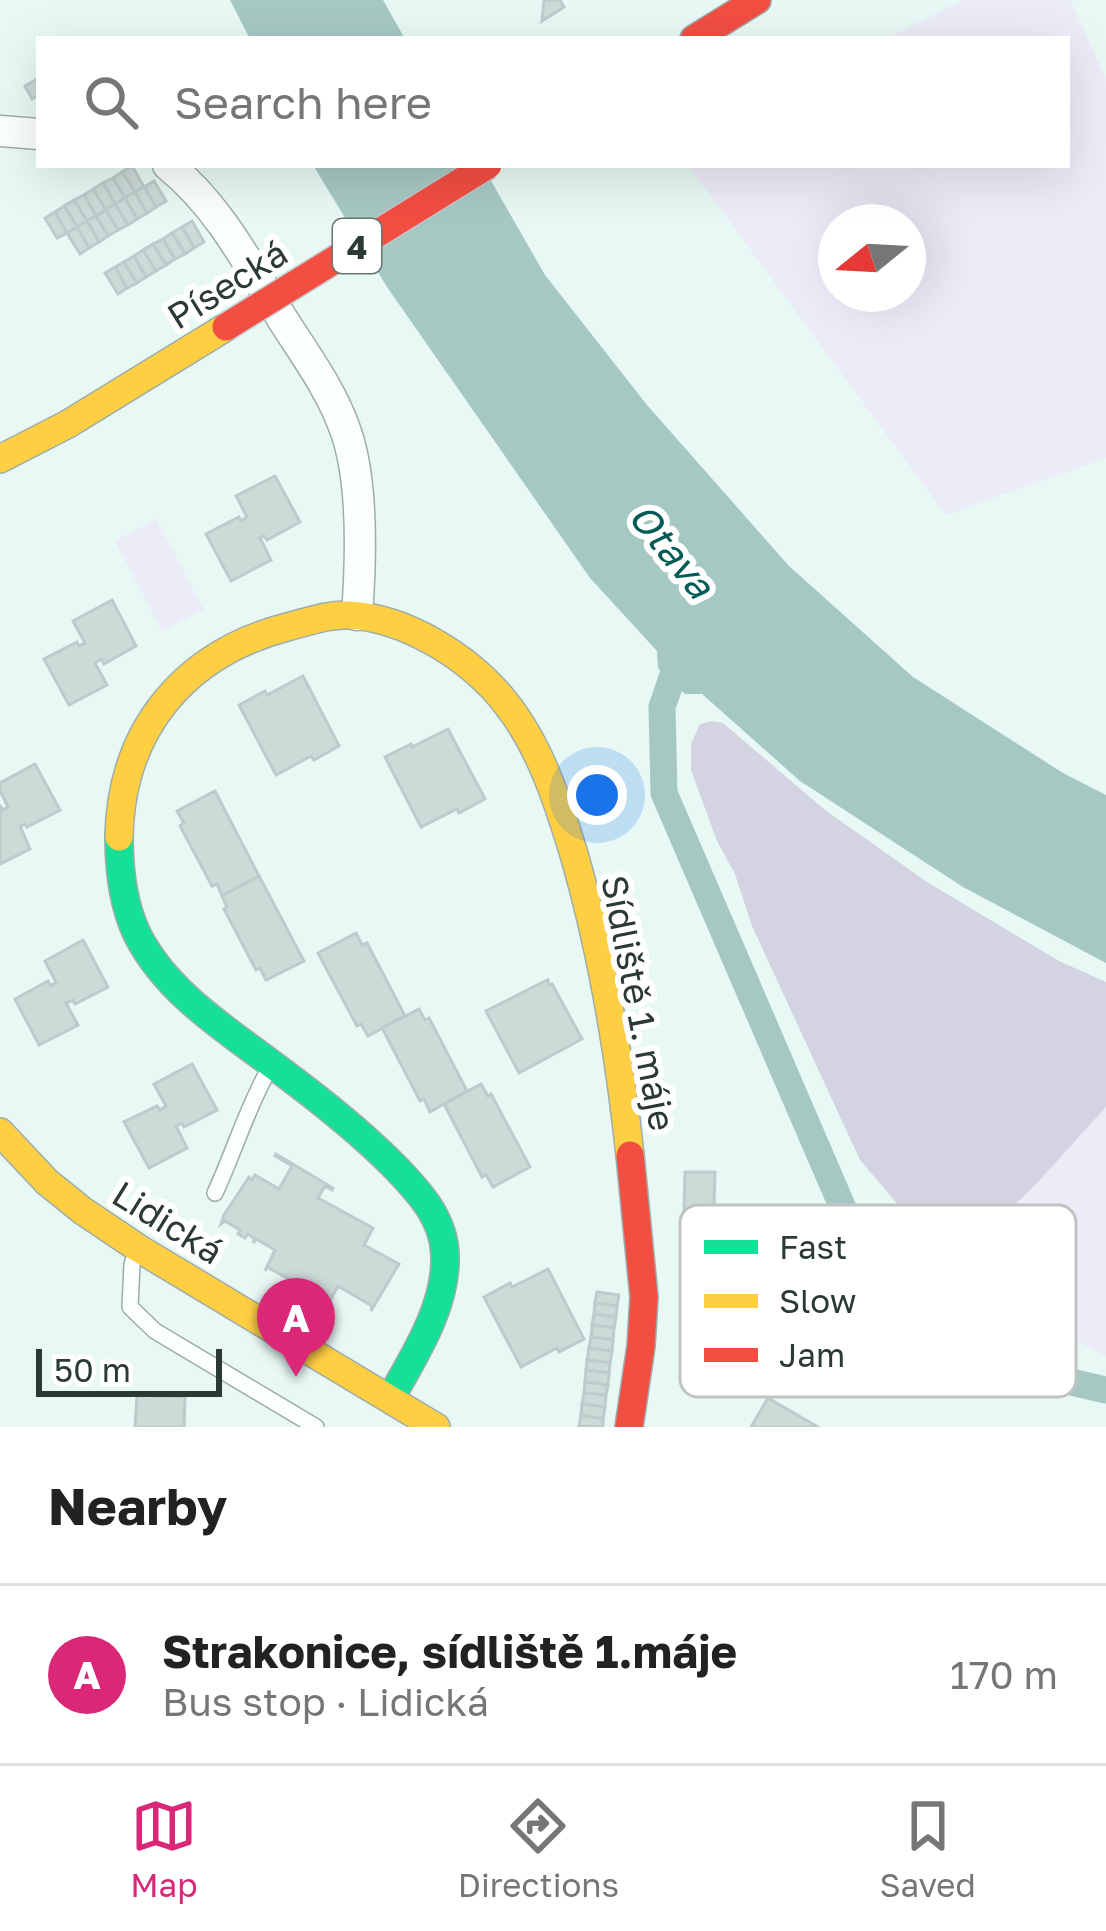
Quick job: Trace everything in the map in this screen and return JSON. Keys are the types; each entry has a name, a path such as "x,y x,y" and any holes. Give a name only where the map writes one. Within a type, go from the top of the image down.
{"street":[{"path":"699,36 757,0"},
{"path":"0,130 36,134"},
{"path":"171,168 215,212 328,392 347,435 358,498 357,615"},
{"name":"Písecká","path":"0,459 68,424 483,168"},
{"name":"Sídliště 1. máje","path":"390,1399 441,1291 446,1252 436,1216 364,1135 207,1016 166,974 141,940 126,898 117,842 123,791 138,747 163,703 202,664 234,645 281,628 357,615 416,633 475,669 514,713 547,779 573,850 592,915 620,1065 637,1210 644,1298 629,1427"},
{"name":"Lidická","path":"0,1132 47,1182 83,1211 435,1427"}],"lane":[{"path":"215,1192 272,1064"},
{"path":"138,1248 132,1264 130,1307 155,1331 316,1427"}],"shaded area":[{"path":"963,0 1070,0 1106,79 1106,458 946,515 690,168 1070,168 1070,36 892,36"},
{"path":"156,519 204,610 162,631 115,541"},
{"path":"723,723 825,810 927,882 1059,961 1106,982 1106,1107 1014,1205 898,1205 860,1160 717,841 691,770 691,744 700,724"},
{"path":"1106,1107 1106,1356 1076,1341 1076,1205 1014,1205"}],"water":[{"path":"230,0 383,0 403,36 248,36"},
{"name":"Otava","path":"315,168 484,168 545,275 647,405 789,566 913,677 1063,773 1106,795 1106,963 963,887 800,781 702,694 685,694 658,668 657,651 590,578 387,287"}],"building":[{"path":"544,0 560,0 564,7 542,21"},
{"path":"36,80 36,97 32,99 25,86"},
{"path":"133,168 144,187 135,192 122,172"},
{"path":"122,172 135,192 125,198 113,178"},
{"path":"113,178 125,198 115,204 103,183"},
{"path":"154,181 166,201 156,207 144,187"},
{"path":"103,183 115,204 106,210 93,189"},
{"path":"144,187 156,207 147,213 135,192"},
{"path":"93,189 106,210 96,216 84,195"},
{"path":"135,192 147,213 137,219 125,198"},
{"path":"84,195 96,216 87,221 74,200"},
{"path":"125,198 137,219 128,225 115,204"},
{"path":"74,200 87,221 77,227 64,206"},
{"path":"115,204 128,225 118,230 106,210"},
{"path":"64,206 77,227 67,233 55,212"},
{"path":"106,210 118,230 108,236 96,216"},
{"path":"55,212 67,233 57,238 45,218"},
{"path":"96,216 108,236 99,242 87,221"},
{"path":"87,221 99,242 89,248 77,227"},
{"path":"192,221 204,242 194,248 182,227"},
{"path":"77,227 89,248 80,254 67,233"},
{"path":"182,227 194,248 185,254 172,233"},
{"path":"172,233 185,254 175,259 163,239"},
{"path":"163,239 175,259 166,265 153,244"},
{"path":"153,244 166,265 156,271 143,250"},
{"path":"143,250 156,271 146,277 134,256"},
{"path":"134,256 146,277 137,283 124,262"},
{"path":"124,262 137,283 127,288 115,267"},
{"path":"115,267 127,288 118,294 105,273"},
{"path":"275,476 300,522 267,540 260,538 271,560 231,581 206,534 247,517 236,496"},
{"path":"112,600 136,646 104,664 101,659 95,663 107,685 69,705 44,659 77,642 79,646 85,643 73,621"},
{"path":"303,676 339,746 276,775 239,705"},
{"path":"448,729 485,799 421,827 385,757"},
{"path":"35,764 60,810 20,826 30,849 0,864 0,806 8,807 0,783"},
{"path":"215,791 259,876 222,896 180,826 184,823 177,811"},
{"path":"259,876 304,961 266,980 224,909 222,896"},
{"path":"356,933 362,945 367,943 405,1016 368,1036 361,1024 357,1026 318,953"},
{"path":"83,940 108,987 75,1004 73,1000 66,1003 78,1025 39,1045 15,999 48,981 51,986 56,982 45,961"},
{"path":"549,979 582,1039 519,1073 486,1011"},
{"path":"419,1009 425,1020 429,1018 467,1091 430,1112 382,1028"},
{"path":"192,1064 217,1110 184,1127 182,1123 176,1126 187,1148 149,1168 124,1122 166,1106 154,1084"},
{"path":"481,1084 530,1167 493,1187 486,1175 482,1177 444,1104"},
{"path":"276,1154 333,1188 325,1186 318,1198 373,1228 364,1245 399,1264 371,1311 372,1306 338,1286 327,1306 327,1301 294,1287 296,1283 267,1267 265,1271 275,1250 256,1239 253,1243 255,1239 238,1234 240,1230 225,1221 221,1224 249,1177 252,1180 255,1175 279,1189 292,1166"},
{"path":"685,1172 715,1172 714,1205 684,1205"},
{"path":"548,1269 584,1339 521,1367 484,1297"},
{"path":"597,1292 619,1295 617,1306 595,1303"},
{"path":"595,1303 617,1306 616,1317 594,1314"},
{"path":"594,1314 616,1317 614,1328 592,1325"},
{"path":"592,1325 614,1328 613,1340 591,1337"},
{"path":"591,1337 613,1340 612,1351 589,1348"},
{"path":"589,1348 612,1351 610,1363 587,1360"},
{"path":"587,1360 610,1363 609,1373 586,1370"},
{"path":"586,1370 609,1373 608,1385 585,1382"},
{"path":"585,1382 608,1385 606,1395 584,1393"},
{"path":"584,1393 606,1395 605,1407 582,1404"},
{"path":"137,1395 185,1397 184,1427 135,1427"},
{"path":"768,1398 818,1427 751,1427"},
{"path":"582,1404 605,1407 603,1419 581,1415"},
{"path":"581,1415 603,1419 603,1427 579,1426"}],"waterway":[{"path":"683,646 662,707 664,793 842,1205"},
{"path":"1076,1383 1106,1390"}],"traffic: fast":[{"path":"119,837 129,913 165,976 200,1010 369,1142 414,1188 435,1218 444,1242 441,1293 390,1399"}],"traffic: slow":[{"path":"0,459 68,424 226,327"},
{"path":"119,837 123,798 146,731 165,702 218,656 250,639 341,615 393,624 436,643 474,670 505,702 528,736 553,792 601,964 630,1155"},
{"path":"0,1132 47,1182 83,1211 436,1427"}],"traffic: jam":[{"path":"699,36 757,0"},
{"path":"226,327 483,168"},
{"path":"629,1427 644,1297 630,1155"}],"place":[{"name":"Strakonice, sídliště 1.máje","path":"296,1377"}]}
